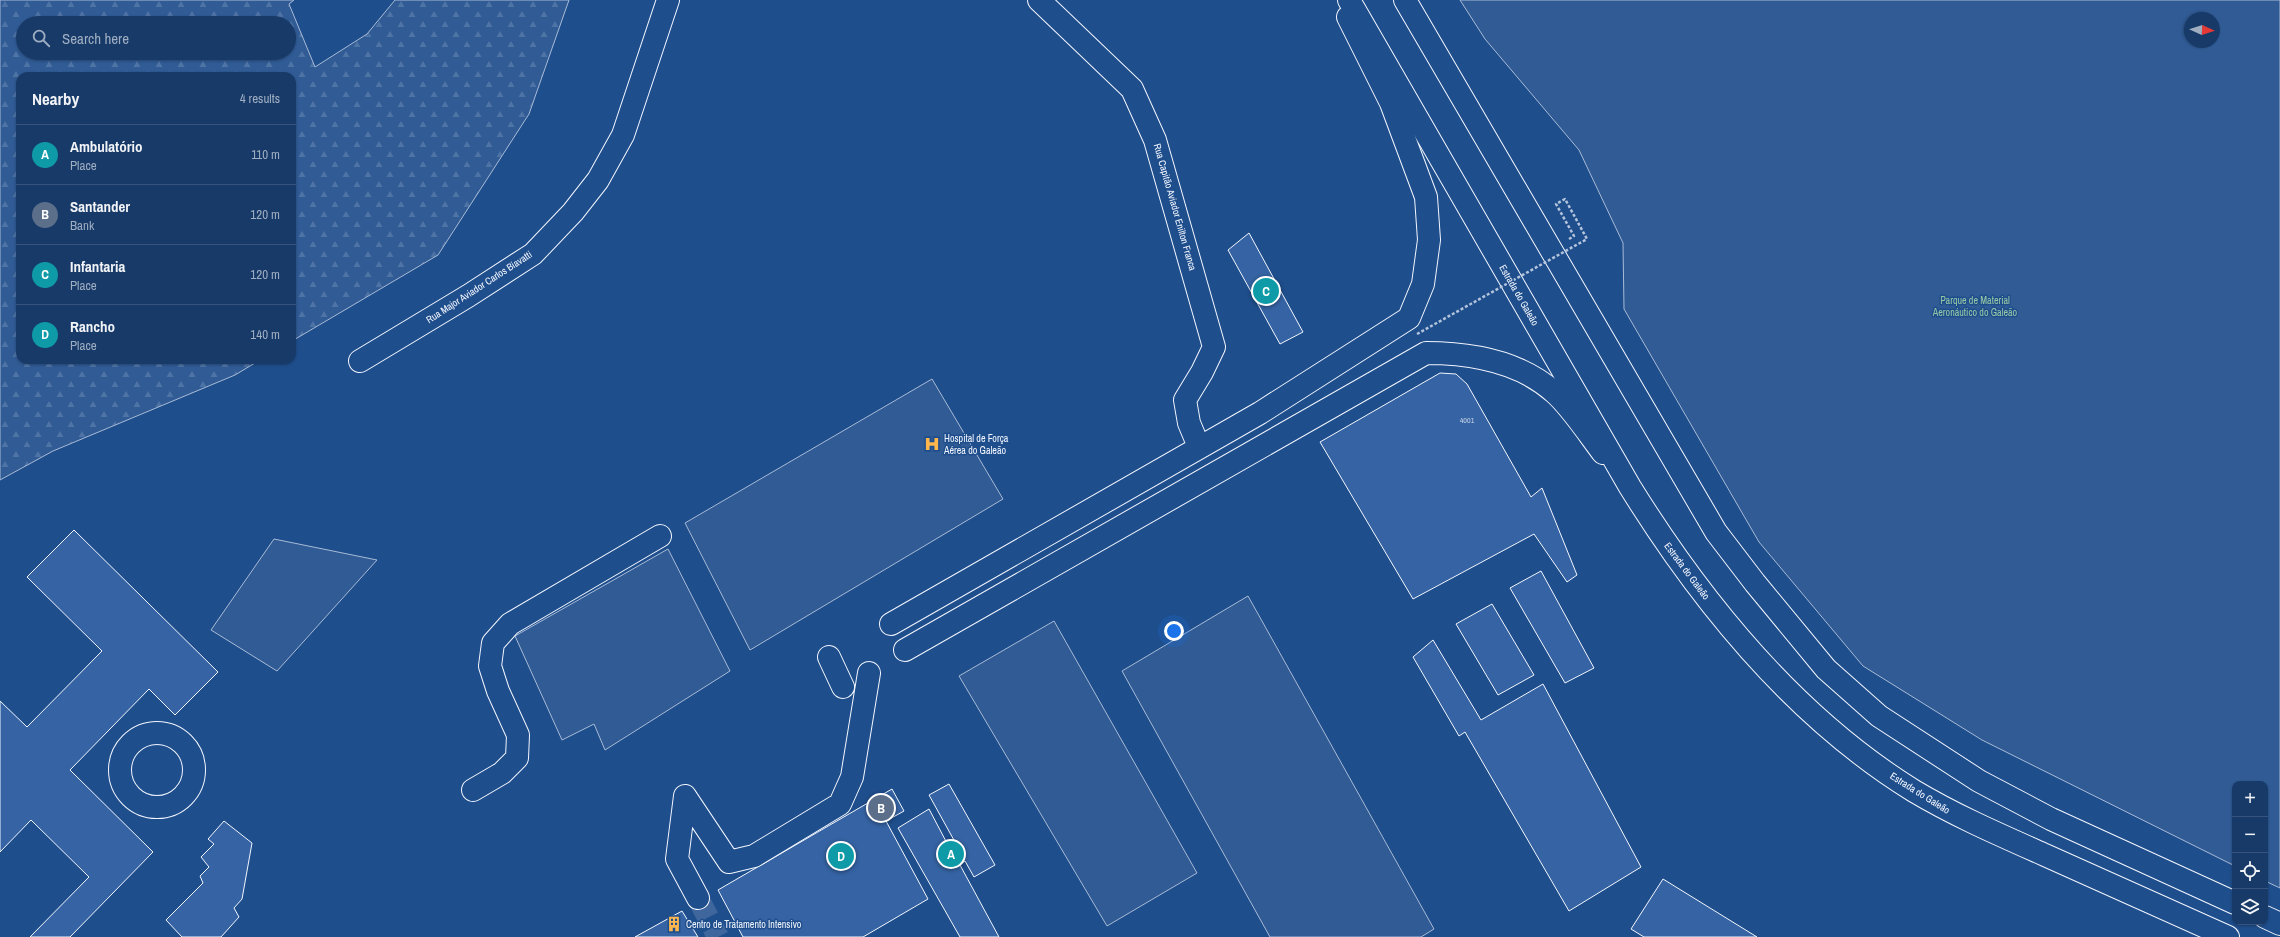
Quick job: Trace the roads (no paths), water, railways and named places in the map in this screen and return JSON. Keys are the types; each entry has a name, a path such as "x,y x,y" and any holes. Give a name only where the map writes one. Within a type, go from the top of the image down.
{"street":[{"name":"Rua Major Aviador Carlos Biavatti","path":"360,361 468,296 533,254 573,212 598,180 623,136 668,0"},
{"name":"Rua Capitão Aviador Enilton Franca","path":"1038,0 1132,89 1155,140 1214,347 1202,372 1185,400 1189,423 1198,447"},
{"path":"891,624 1198,447 1260,413 1408,318 1423,284 1430,240 1426,197 1391,103 1340,0"},
{"name":"Estrada do Galeão","path":"1349,0 1630,487 1669,549 1750,651 1831,729 1871,761 1914,790 1966,820 2228,937"},
{"path":"1405,0 1716,532 1755,583 1826,669 1879,716 1979,781 2051,819 2232,902"},
{"path":"905,650 1426,353 1458,353 1491,360 1525,374 1556,393 1630,487"},
{"path":"473,790 502,774 517,758 518,735 498,691 490,666 493,643 510,624 660,536"},
{"path":"829,657 843,687"},
{"path":"698,898 677,858 685,796 729,862 754,856 840,804 852,777 868,673"},
{"path":"2268,918 2280,924"}],"tunnel":[{"path":"698,898 718,937"}],"place":[{"name":"Infantaria","path":"1266,291"},
{"name":"Hospital de Força Aérea do Galeão","path":"932,444"},
{"name":"Santander","path":"881,808"},
{"name":"Ambulatório","path":"951,854"},
{"name":"Rancho","path":"841,856"},
{"name":"Centro de Tratamento Intensivo","path":"674,924"}],"park label":[{"name":"Parque de Material Aeronáutico do Galeão","path":"1975,306"}]}
